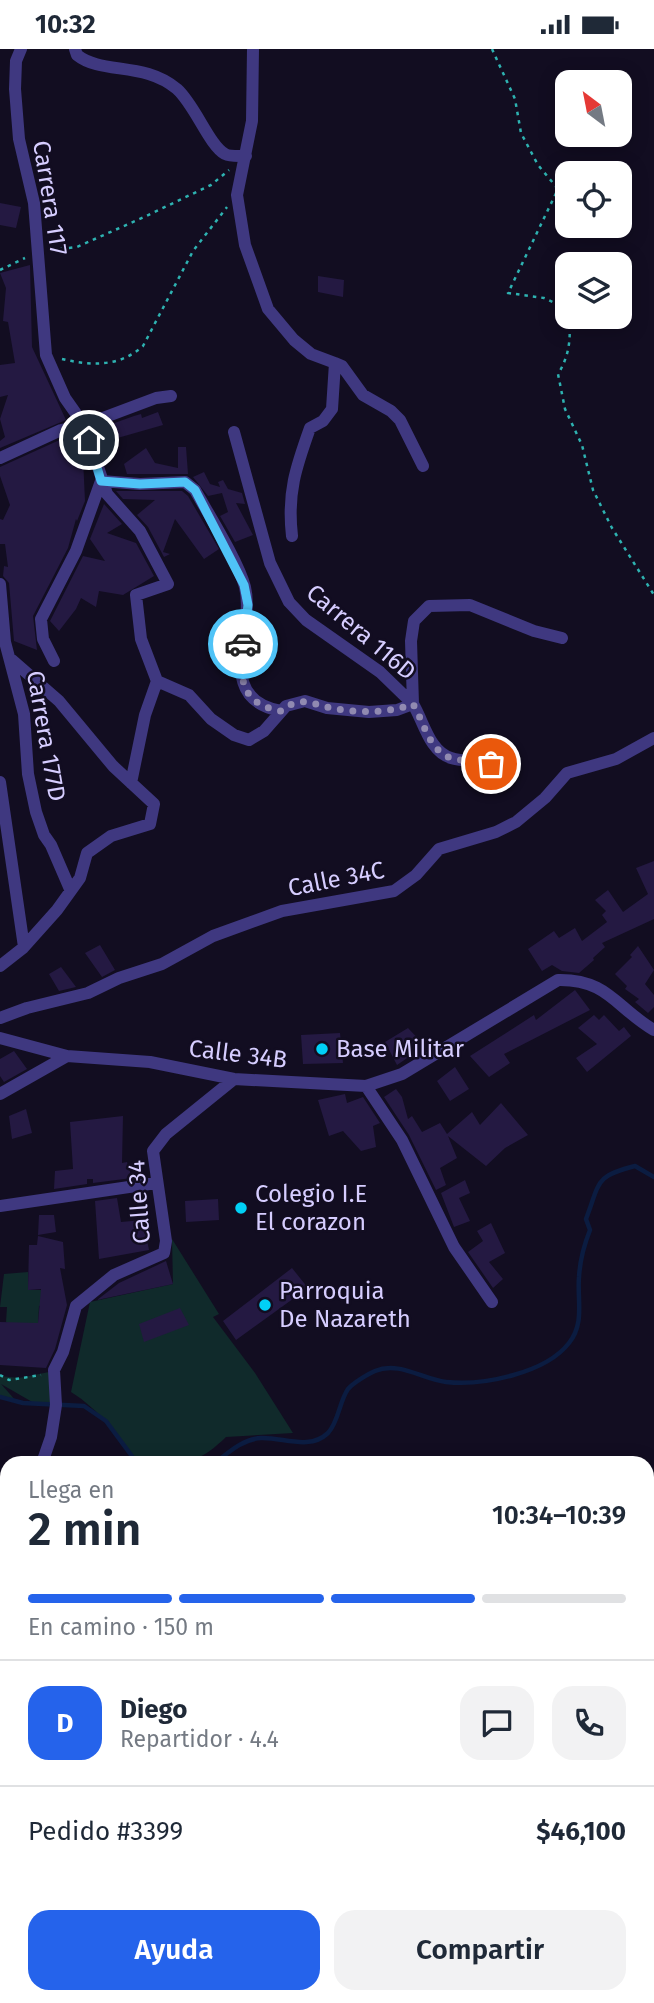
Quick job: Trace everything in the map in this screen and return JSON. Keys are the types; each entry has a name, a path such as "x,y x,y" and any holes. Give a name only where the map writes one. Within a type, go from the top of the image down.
{"street":[{"name":"Carrera 117","path":"21,49 16,61 17,114 25,169 34,203 46,355 65,398 84,425 107,494 140,531 168,584 136,595 141,639 157,681"},
{"path":"75,49 77,55 86,63 137,69 163,79 190,102 219,149 228,156 246,156"},
{"path":"253,49 254,107 237,195 245,245 268,309 303,347 320,358 342,366 363,395 391,411 400,420 422,466"},
{"path":"292,536 289,508 293,475 310,428 323,421 332,409 335,363"},
{"path":"0,458 61,430 171,396"},
{"name":"Carrera 116D","path":"234,432 270,563 289,602 306,620 380,672 413,704"},
{"path":"54,661 43,639 41,619 76,551 101,481 140,484 185,482 195,490 244,585 248,605 240,665 241,681 250,697 268,708 281,711"},
{"name":"Carrera 177D","path":"0,584 5,642 12,660 24,714 29,774 36,812 70,889"},
{"path":"491,764 453,759 434,747 413,704 411,641 414,621 429,606 470,605 534,631 562,638"},
{"path":"0,966 41,930 80,878 87,853 111,835 150,824 154,804 113,766 59,701 12,660"},
{"path":"131,783 145,715 157,681 189,695 211,719 234,735 249,740 264,731 286,706 305,701 327,708 369,712 397,710 413,704"},
{"name":"Calle 34C","path":"0,1018 27,1008 88,993 119,978 162,964 236,926 282,911 394,891 416,875 439,849 496,832 516,822 545,798 567,773 616,759 654,738"},
{"path":"0,782 24,947"},
{"name":"Calle 34B","path":"0,1038 67,1056 150,1062 234,1079 366,1086 402,1074 558,980 578,980 597,986 654,1030"},
{"path":"0,1094 67,1056"},
{"name":"Calle 34","path":"55,1368 63,1352 76,1306 114,1275 164,1253 166,1241 153,1151 166,1134 234,1079"},
{"path":"366,1086 402,1140 454,1247 492,1302"},
{"path":"0,1206 156,1182"},
{"path":"44,1456 51,1437 56,1405 55,1368"}],"path":[{"path":"492,49 515,99 521,133 538,165 558,189 508,293 544,298 555,303"},
{"path":"0,270 39,252 77,247 145,218 211,185 246,156"},
{"path":"46,355 76,363 100,364 118,362 132,356 143,346 193,251 237,195"},
{"path":"570,329 564,366 558,374 565,409 582,445 593,490 605,509 612,528 654,595"},
{"path":"0,1375 9,1380 35,1377 55,1368"}],"green space":[{"path":"172,1239 219,1314 213,1317 255,1373 293,1433 226,1437 201,1456 134,1456 100,1415 71,1392 90,1302 173,1284"},
{"path":"28,1272 28,1290 42,1290 43,1305 39,1306 38,1323 25,1323 28,1336 6,1322 7,1307 0,1307 4,1274"},
{"path":"54,1371 55,1404 34,1403 1,1384 17,1402 0,1397 0,1376 19,1378"}],"building":[{"path":"0,203 21,207 16,228 0,225"},
{"path":"30,265 32,347 66,420 0,448 0,441 5,437 0,419 8,395 0,397 0,365 15,363 8,322 3,321 6,288 0,273"},
{"path":"318,276 344,280 343,297 318,292"},
{"path":"158,412 163,425 114,439 116,454 103,455 95,430 141,414 142,418"},
{"path":"78,435 86,458 83,458 85,501 77,521 76,519 68,548 33,616 37,650 14,641 9,583 3,576 4,566 8,567 5,544 0,544 0,519 3,520 10,505 0,476 0,467 64,438"},
{"path":"178,447 186,447 188,474 127,474 124,464 146,448 155,463 178,468"},
{"path":"204,472 210,484 220,487 218,482 223,480 228,489 242,493 245,504 236,503 253,535 235,542 220,516 228,512 222,493 208,496 193,477"},
{"path":"116,491 182,491 188,496 219,549 204,559 175,519 163,552 170,554 164,557 148,527 137,515 155,500 123,499"},
{"path":"104,504 122,524 107,533 136,543 154,576 123,595 99,591 96,607 81,598 59,631 50,621 83,556 105,561 90,539"},
{"path":"654,861 654,919 602,943 605,947 579,973 562,971 552,965 542,971 528,949 554,931 559,938 575,928 582,941 607,922 602,915 606,911 595,900 608,890 623,912 648,894 636,868"},
{"path":"100,945 115,970 102,977 85,953"},
{"path":"638,946 654,970 645,984 654,995 654,1007 648,1013 635,1002 639,999 625,989 627,986 615,974 632,957 630,955"},
{"path":"61,967 76,987 59,991 49,974"},
{"path":"575,990 590,1010 504,1054 510,1063 489,1077 470,1056 534,1015 536,1020"},
{"path":"594,1015 599,1020 604,1015 619,1031 624,1027 631,1036 587,1072 576,1058 597,1044 578,1028"},
{"path":"408,1028 425,1046 397,1065 385,1042"},
{"name":"Base Militar","path":"340,1033 343,1063 303,1064 301,1035"},
{"path":"14,1051 27,1069 4,1082 0,1076 0,1059"},
{"path":"455,1067 469,1089 450,1101 437,1081"},
{"path":"396,1089 402,1097 408,1119 412,1116 422,1132 440,1123 447,1134 472,1112 480,1125 501,1103 528,1135 505,1148 486,1166 448,1136 457,1158 440,1168 446,1185 436,1190 409,1135 384,1097"},
{"path":"345,1094 347,1103 363,1097 380,1123 373,1126 376,1147 361,1151 343,1131 329,1136 318,1100"},
{"path":"26,1109 32,1133 12,1139 9,1116"},
{"path":"123,1116 122,1163 127,1162 132,1178 93,1183 93,1179 87,1179 87,1184 54,1189 55,1171 73,1169 70,1122"},
{"path":"465,1180 470,1193 459,1198 470,1221 454,1227 441,1193"},
{"path":"117,1198 121,1222 143,1220 149,1250 99,1259 95,1201"},
{"path":"218,1199 219,1220 186,1222 185,1201"},
{"path":"39,1215 54,1215 56,1232 38,1235"},
{"path":"491,1223 505,1253 489,1262 503,1279 493,1288 468,1252 483,1241 477,1231"},
{"path":"38,1236 63,1242 65,1269 60,1268 67,1305 55,1349 46,1368 0,1365 0,1322 38,1323 41,1289 28,1290 29,1245 37,1245"},
{"path":"166,1261 173,1284 97,1300 119,1283"},
{"name":"Parroquia De Nazareth","path":"292,1268 308,1288 236,1340 223,1321"},
{"path":"180,1308 189,1325 144,1342 139,1324"}],"waterway":[{"path":"224,1456 254,1439 304,1442 321,1438 332,1428 348,1389 384,1368 402,1369 446,1382 478,1382 530,1370 559,1353 574,1335 579,1319 580,1265 590,1230 586,1219 600,1183 612,1173 635,1166 654,1177"},
{"path":"0,1397 23,1403 84,1406 106,1421 132,1456"}],"way so far":[{"path":"243,644 241,681 250,697 268,708 281,711 286,706 305,701 327,708 369,712 397,710 413,704 434,747 441,753 453,759 481,760 491,764"}],"place":[{"name":"Base Militar","path":"322,1049"},
{"name":"Colegio I.E El corazon","path":"241,1208"},
{"name":"Parroquia De Nazareth","path":"265,1305"}],"route":[{"path":"89,440 101,481 140,484 185,482 195,490 244,585 248,605 243,644"}]}
